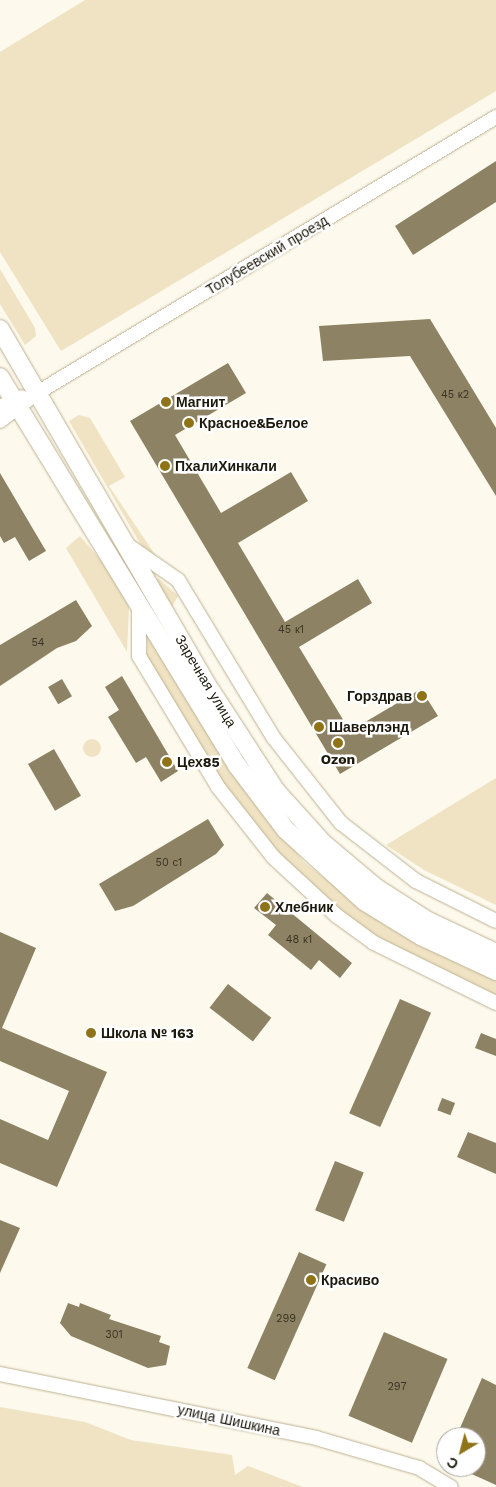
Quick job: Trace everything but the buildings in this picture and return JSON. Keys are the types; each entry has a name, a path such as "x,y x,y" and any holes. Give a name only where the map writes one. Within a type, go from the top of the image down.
{"street":[{"name":"Толубеевский проезд","path":"0,421 11,405 37,393 496,117"},
{"name":"Заречная улица","path":"0,329 250,754 299,818 375,887 428,921 496,952"},
{"name":"Заречная улица","path":"0,377 11,405 139,604 236,764 311,856 390,918 496,971"},
{"path":"129,546 178,580 273,737 341,823 416,881 496,921"},
{"path":"139,604 139,656 218,787 273,857 336,916 374,943 496,1003"},
{"name":"улица Шишкина","path":"0,1374 316,1438 419,1468 451,1487"}],"shaded area":[{"path":"85,0 496,0 496,91 61,351 0,252 0,52"},
{"path":"0,269 35,328 36,336 25,345 0,304"},
{"path":"79,415 90,418 125,477 109,486 158,559 141,545 69,421"},
{"path":"80,536 105,565 129,607 127,652 66,548"},
{"path":"158,578 178,596 172,607 156,580"},
{"path":"147,634 229,768 304,862 386,926 496,980 496,995 378,937 325,899 269,845 219,781 147,658"},
{"path":"92,739 98,742 101,748 98,754 92,757 86,754 83,748 86,742"},
{"path":"496,778 496,905 424,870 386,845"},
{"path":"0,1407 85,1422 131,1440 232,1455 235,1475 248,1466 303,1487 0,1487"}],"place":[{"name":"Магнит","path":"166,402"},
{"name":"Красное&Белое","path":"189,423"},
{"name":"ПхалиХинкали","path":"165,466"},
{"name":"Горздрав","path":"422,696"},
{"name":"Шаверлэнд","path":"319,727"},
{"name":"Ozon","path":"338,743"},
{"name":"Цех85","path":"167,762"},
{"name":"Хлебник","path":"265,907"},
{"name":"Школа № 163","path":"91,1033"},
{"name":"Красиво","path":"311,1280"}]}
